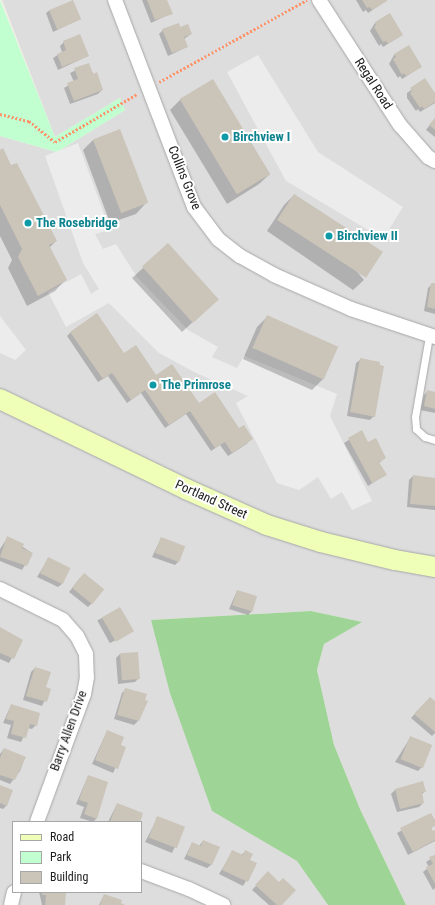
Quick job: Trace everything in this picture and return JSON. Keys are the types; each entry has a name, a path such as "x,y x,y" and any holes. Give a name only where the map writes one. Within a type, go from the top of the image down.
{"main road":[{"name":"Portland Street","path":"0,399 186,489 267,525 321,542 395,560 435,566"}],"street":[{"name":"Collins Grove","path":"115,0 194,207 218,239 240,256 274,275 351,310 432,337"},
{"name":"Regal Road","path":"319,0 400,126 435,161"},
{"name":"Barry Allen Drive","path":"0,589 63,620 77,636 86,654 87,677 84,694 37,821"},
{"path":"142,870 189,889 223,905"},
{"path":"11,905 14,893"}],"lane":[{"path":"432,337 415,417 416,429 425,438 435,440"}],"path":[{"path":"0,114 29,121 55,142 148,88 307,0"}],"shaded area":[{"path":"2,0 435,0 435,905 406,905 360,809 334,745 317,670 324,644 361,622 311,611 151,620 212,811 298,861 328,905 0,905 0,136 57,152 125,110 120,98 55,137"},
{"path":"258,55 318,152 403,207 383,239 286,181 227,72"},
{"path":"78,143 110,230 95,234 103,249 116,244 137,277 188,330 218,347 212,357 237,368 244,356 337,394 330,416 372,501 352,510 342,492 331,499 318,477 299,490 277,483 236,403 248,396 194,372 159,353 109,303 66,327 48,292 81,274 91,294 99,289 83,263 45,156"},
{"path":"0,316 26,350 15,360 0,353"}],"green space":[{"path":"0,0 55,137 120,98 125,110 57,152 0,136"},
{"path":"311,611 362,622 324,644 317,670 334,745 360,809 406,905 328,905 297,861 212,811 170,693 151,620"}],"building":[{"path":"73,0 81,19 57,29 49,10"},
{"path":"147,0 167,0 173,14 155,20"},
{"path":"362,0 387,1 372,10 370,7 367,8"},
{"path":"390,13 403,35 388,44 386,41 383,42 374,27 376,25 375,22"},
{"path":"179,23 180,27 188,24 192,34 184,37 188,47 172,53 162,29"},
{"path":"80,34 89,56 62,67 57,54 66,50 63,41"},
{"path":"409,45 422,67 406,76 404,73 402,75 393,59 396,57 394,54"},
{"path":"89,63 93,74 97,72 103,90 74,101 67,83 78,79 74,68"},
{"path":"425,78 435,93 435,102 424,109 422,106 420,108 410,93 412,91 410,88"},
{"name":"Birchview I","path":"213,79 270,174 237,194 180,99"},
{"path":"435,118 435,130 429,125"},
{"path":"120,129 148,203 121,213 93,139"},
{"name":"The Rosebridge","path":"3,148 11,165 17,163 57,241 49,245 67,280 38,296 18,257 22,249 0,205 0,150"},
{"name":"Birchview II","path":"294,194 383,252 366,278 277,220"},
{"path":"168,243 219,299 193,323 142,266"},
{"path":"431,283 435,283 435,309 427,307"},
{"name":"The Primrose","path":"97,313 124,353 136,345 156,375 172,364 199,403 215,392 239,428 244,425 253,439 232,453 225,442 215,448 190,411 169,425 145,390 131,400 112,373 103,379 70,332"},
{"path":"267,315 338,347 324,380 252,348"},
{"path":"360,358 380,362 380,365 384,366 375,417 350,412"},
{"path":"427,390 435,392 435,409 424,406"},
{"path":"362,430 368,442 376,438 386,458 379,462 387,475 372,483 348,438"},
{"path":"413,475 435,478 435,506 410,504"},
{"path":"7,536 24,544 22,548 33,553 27,566 0,557"},
{"path":"161,537 185,546 179,562 155,553"},
{"path":"48,557 70,568 63,584 40,573"},
{"path":"84,573 104,589 92,604 72,588"},
{"path":"237,590 257,596 252,611 232,605"},
{"path":"120,607 134,631 116,642 102,618"},
{"path":"0,627 23,640 14,659 0,653"},
{"path":"138,652 140,679 122,680 120,653"},
{"path":"35,667 51,672 46,687 51,689 47,702 26,696"},
{"path":"125,688 147,694 145,700 148,701 139,721 117,715"},
{"path":"430,697 435,701 435,732 414,714"},
{"path":"11,704 40,713 37,726 30,724 26,738 11,734 14,721 6,719"},
{"path":"107,730 124,737 121,745 126,747 118,769 95,760"},
{"path":"410,736 432,745 423,768 401,759"},
{"path":"4,748 26,757 15,780 0,775 0,758"},
{"path":"88,775 108,782 97,819 84,814 88,803 79,800"},
{"path":"423,781 426,792 422,792 424,803 400,809 395,789"},
{"path":"0,785 13,790 7,806 0,803"},
{"path":"117,803 143,813 140,821 110,821"},
{"path":"431,813 435,820 435,826 431,828 433,831 435,830 435,840 413,852 400,828"},
{"path":"157,816 185,827 177,848 149,837"},
{"path":"203,840 220,847 212,865 187,855 192,842 201,846"},
{"path":"232,850 243,855 245,850 253,854 250,860 257,863 248,882 222,870"},
{"path":"435,855 435,884 426,867 433,864 429,857"},
{"path":"268,871 279,882 283,878 296,890 282,905 277,905 255,885"},
{"path":"42,893 66,893 65,905 45,905 46,895 42,895"},
{"path":"104,894 122,900 121,903 125,905 100,905"}],"place":[{"name":"Birchview I","path":"225,137"},
{"name":"The Rosebridge","path":"28,223"},
{"name":"Birchview II","path":"329,236"},
{"name":"The Primrose","path":"153,385"}]}
